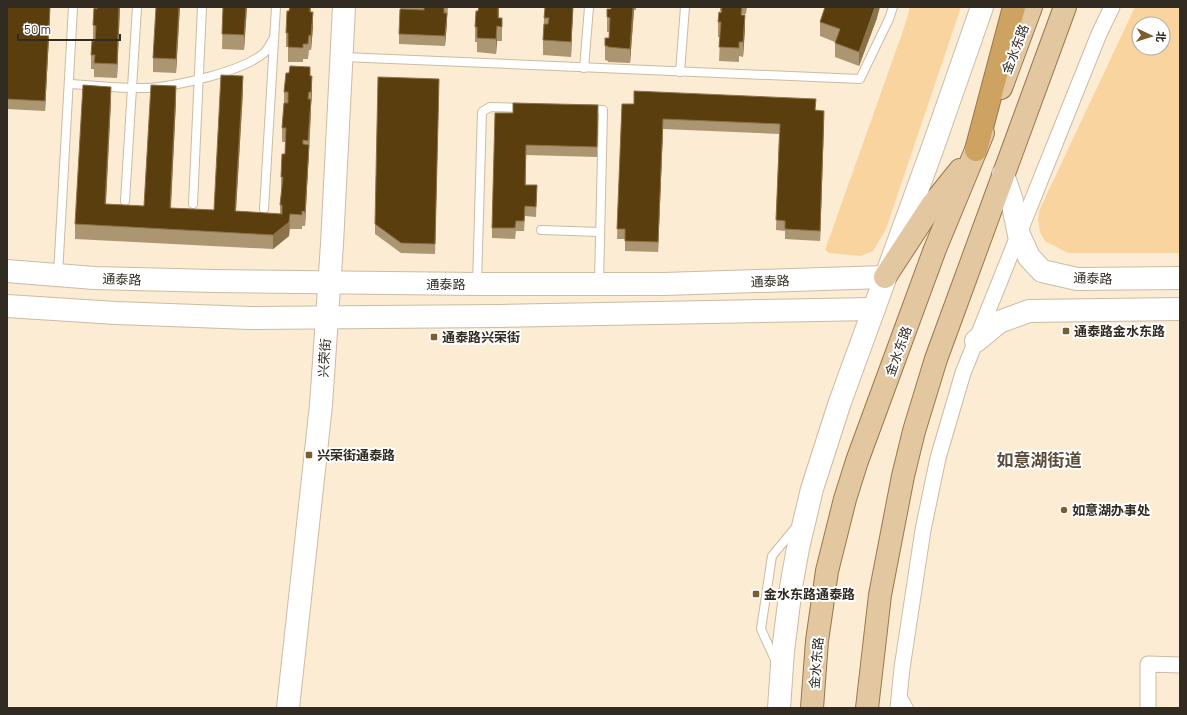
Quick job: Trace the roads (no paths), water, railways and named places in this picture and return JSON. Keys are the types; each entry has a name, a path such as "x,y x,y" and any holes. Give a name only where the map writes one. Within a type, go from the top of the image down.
{"highway":[{"path":"976,150 1014,7"}],"main road":[{"name":"金水东路","path":"812,708 817,641 827,571 845,499 935,249 976,150 1031,7"},
{"path":"868,708 880,595 903,476 914,430 936,359 1065,7"},
{"path":"1004,174 1080,7"},
{"path":"885,277 932,205 976,150"}],"street":[{"name":"兴荣街","path":"288,708 321,405 344,7"},
{"path":"778,708 791,587 798,548 812,489 840,402 982,7"},
{"path":"898,708 902,668 923,530 938,458 964,373 976,341 1099,34 1112,7"},
{"name":"通泰路","path":"1004,174 1012,200 1019,235 1029,257 1042,271 1077,279 1180,278"},
{"name":"通泰路","path":"7,271 94,278 214,282 329,283 664,284 885,277"},
{"path":"7,306 116,313 226,317 327,318 874,309"},
{"path":"976,341 999,322 1029,311 1180,309"},
{"path":"1148,708 1148,664 1180,665"}],"lane":[{"path":"58,275 73,7"},
{"path":"125,201 136,7"},
{"path":"193,204 202,7"},
{"path":"264,209 276,7"},
{"path":"584,68 589,7"},
{"path":"680,72 685,7"},
{"path":"341,57 860,79 889,19 892,7"},
{"path":"69,84 132,87 168,86 229,71 252,61 265,52 274,38"},
{"path":"477,284 482,112 490,107 535,108"},
{"path":"580,109 603,110 599,284"},
{"path":"541,230 600,232"},
{"path":"900,690 909,708"}],"place":[{"name":"通泰路金水东路","path":"1066,331"},
{"name":"通泰路兴荣街","path":"434,337"},
{"name":"兴荣街通泰路","path":"309,455"},
{"name":"如意湖办事处","path":"1064,510"},
{"name":"金水东路通泰路","path":"756,594"}],"district":[{"name":"如意湖街道","path":"1039,459"}]}
